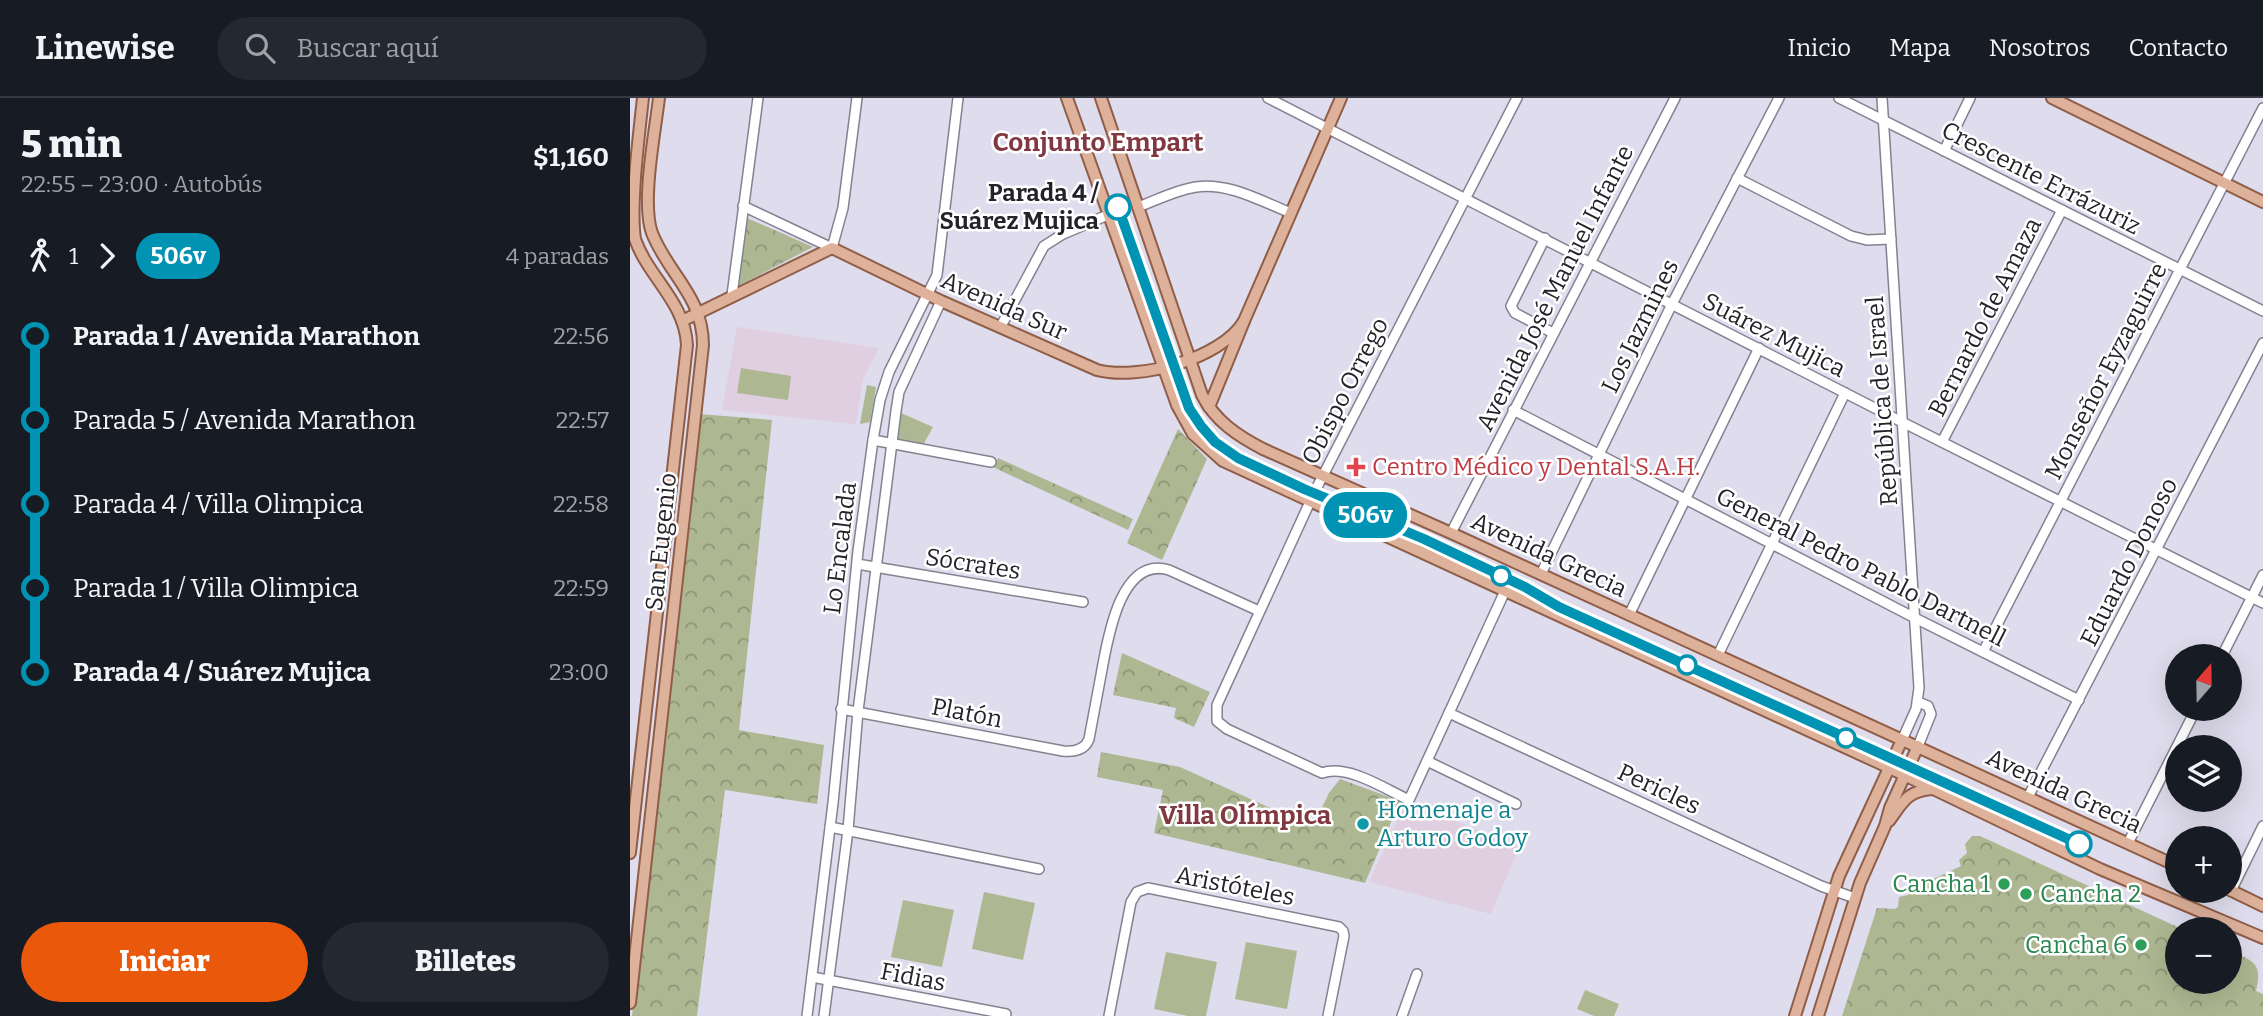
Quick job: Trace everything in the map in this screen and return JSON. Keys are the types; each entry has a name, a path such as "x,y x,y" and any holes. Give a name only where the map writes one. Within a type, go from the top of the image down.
{"main road":[{"name":"San Eugenio","path":"630,853 687,345 682,321 672,299 639,249 632,228 631,205 643,98"},
{"name":"San Eugenio","path":"630,1003 703,337 698,312 651,228 648,202 659,98"},
{"name":"Avenida Grecia","path":"1067,98 1183,419 1205,446 1231,466 1889,768 2100,869 2263,939"},
{"name":"Avenida Grecia","path":"1101,98 1202,395 1223,422 1246,440 2165,860"},
{"path":"1209,407 1341,98"},
{"path":"2052,98 2263,202"},
{"path":"639,134 655,137"},
{"path":"682,321 832,248"},
{"name":"Avenida Sur","path":"832,248 927,295 1108,373 1127,375 1191,358 1228,340 1244,321"},
{"path":"684,376 696,376 699,385"},
{"path":"648,697 650,702 655,704 664,698"},
{"path":"645,725 653,721 661,726"},
{"path":"1795,1016 1833,891 1902,740"},
{"path":"1818,1016 1855,898 1890,808 1918,747"},
{"path":"1885,826 1910,794 1932,789"},
{"path":"1845,862 1866,869"},
{"path":"2242,896 2263,906"}],"street":[{"path":"732,295 758,98"},
{"path":"832,248 844,208 857,98"},
{"name":"Lo Encalada","path":"807,1016 873,440 880,400 889,372 939,270 958,98"},
{"name":"Suárez Mujica","path":"1268,98 2263,603"},
{"name":"Obispo Orrego","path":"1427,761 1409,800 1343,771 1322,773 1221,726 1216,717 1217,705 1310,502 1517,98"},
{"name":"Avenida José Manuel Infante","path":"1451,533 1675,98"},
{"name":"Los Jazmines","path":"1541,574 1672,304 1779,98"},
{"name":"Crescente Errázuriz","path":"1839,98 2263,311"},
{"name":"República de Israel","path":"1882,98 1919,688 1918,702 1902,740"},
{"path":"1944,151 1970,98"},
{"name":"Monseñor Eyzaguirre","path":"1983,652 2263,108"},
{"path":"1737,178 1851,236 1867,240 1891,239"},
{"path":"1138,207 1184,189 1213,186 1230,189 1291,213"},
{"name":"Avenida Sur","path":"743,206 832,248"},
{"name":"Bernardo de Amaza","path":"1942,442 2062,210"},
{"path":"1001,326 1044,246 1055,237 1110,214"},
{"path":"1545,238 1511,306 1515,313 1553,333"},
{"name":"Lo Encalada","path":"824,1016 848,830 858,711 899,392 941,301"},
{"name":"Eduardo Donoso","path":"2028,797 2263,343"},
{"path":"1629,615 1759,348"},
{"path":"1718,655 1845,393"},
{"name":"General Pedro Pablo Dartnell","path":"1513,410 2079,700"},
{"path":"873,440 991,462"},
{"name":"Sócrates","path":"857,564 1083,602"},
{"name":"Platón","path":"841,709 1072,751 1084,747 1089,739 1112,620 1121,600 1141,574 1154,568 1170,570 1259,611"},
{"path":"2228,644 2263,575"},
{"path":"1505,591 1427,761 1516,804"},
{"name":"República de Israel","path":"1918,702 1928,706 1931,714 1918,747"},
{"name":"Pericles","path":"1449,713 1833,891 1855,898"},
{"path":"2128,843 2190,721"},
{"path":"2242,867 2263,826"},
{"path":"830,827 1039,869"},
{"name":"Aristóteles","path":"1109,1016 1131,902 1137,892 1148,888 1337,927 1343,931 1328,1016"},
{"path":"1402,1016 1417,974"},
{"name":"Fidias","path":"812,977 1006,1014"}],"shaded area":[{"path":"737,327 879,348 863,379 856,424 722,410"},
{"path":"1412,802 1519,848 1491,914 1369,882 1405,804"}],"green space":[{"path":"747,218 813,247 738,286"},
{"path":"741,368 791,376 788,400 737,393"},
{"path":"867,385 876,387 870,422 860,424"},
{"path":"901,413 933,427 923,445 898,438"},
{"path":"700,414 772,420 739,730 824,745 817,804 725,790 697,1016 632,1016"},
{"path":"1178,429 1207,459 1162,560 1127,543"},
{"path":"998,458 1133,519 1128,530 993,467"},
{"path":"1122,653 1210,692 1194,727 1174,718 1176,708 1113,695"},
{"path":"1101,752 1180,767 1279,812 1316,820 1329,793 1340,779 1400,801 1365,883 1154,833 1163,790 1097,777"},
{"path":"1972,836 1980,836 2165,921 2165,994 2242,994 2242,956 2250,960 2257,968 2256,991 2263,994 2263,1016 1842,1016 1877,908 1895,909 1898,907 1899,897 1908,895 1912,889 1961,866 1959,860 1967,853 1965,844"},
{"path":"984,892 1035,903 1023,960 972,949"},
{"path":"903,900 954,910 942,967 891,957"},
{"path":"1246,942 1297,951 1287,1009 1235,999"},
{"path":"1166,952 1217,962 1206,1016 1188,1016 1154,1009"},
{"path":"1585,990 1619,1004 1614,1016 1594,1016 1577,1009"}],"bus line":[{"name":"506v","path":"1118,207 1189,408 1215,442 1230,453 1304,489 1424,539 1525,587 1559,607 2079,844"}],"place":[{"name":"Parada 4 / Suárez Mujica","path":"1118,207"},
{"name":"Centro Médico y Dental S.A.H.","path":"1356,467"},
{"name":"Homenaje a Arturo Godoy","path":"1363,824"},
{"name":"Cancha 1","path":"2004,884"},
{"name":"Cancha 2","path":"2026,894"},
{"name":"Cancha 6","path":"2141,945"}],"district":[{"name":"Conjunto Empart","path":"1098,142"},
{"name":"Villa Olímpica","path":"1245,815"}]}
